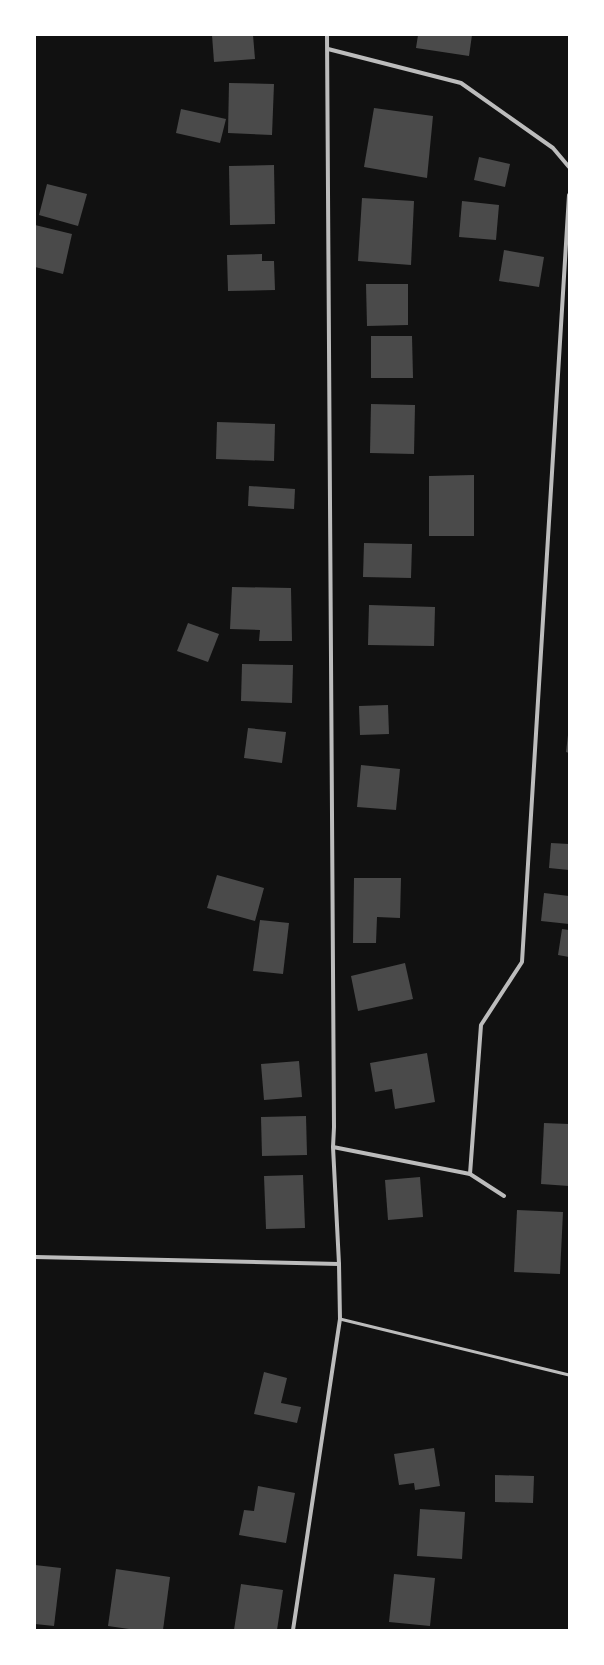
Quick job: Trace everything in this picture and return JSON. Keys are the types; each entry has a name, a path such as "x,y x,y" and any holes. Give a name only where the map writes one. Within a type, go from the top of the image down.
{"street":[{"path":"292,1630 340,1320 339,1264 333,1147 327,35"},
{"path":"328,49 461,83 553,148 569,167"},
{"path":"470,1174 481,1025 522,962 569,195"},
{"path":"333,1147 470,1174 504,1196"},
{"path":"35,1257 339,1264"}],"lane":[{"path":"340,1320 569,1374"}],"building":[{"path":"212,35 253,35 255,59 214,62"},
{"path":"418,35 472,35 469,56 416,48"},
{"path":"229,83 274,84 272,135 228,133"},
{"path":"374,108 433,116 427,178 364,167"},
{"path":"181,109 226,119 220,143 176,133"},
{"path":"479,157 510,164 505,187 474,180"},
{"path":"274,165 275,224 230,225 229,166"},
{"path":"47,184 87,194 78,226 39,215"},
{"path":"362,198 414,201 411,265 358,261"},
{"path":"462,201 499,205 496,240 459,237"},
{"path":"35,225 72,234 63,274 35,267"},
{"path":"504,250 544,257 539,287 499,281"},
{"path":"262,254 262,261 274,261 275,290 228,291 227,255"},
{"path":"366,284 408,284 408,325 367,326"},
{"path":"371,336 412,336 413,378 371,378"},
{"path":"371,404 415,405 414,454 370,453"},
{"path":"217,422 275,424 274,461 216,459"},
{"path":"474,475 474,536 429,536 429,476"},
{"path":"249,486 295,489 294,509 248,506"},
{"path":"364,543 412,544 411,578 363,577"},
{"path":"232,587 291,588 292,641 259,641 260,630 230,629"},
{"path":"369,605 435,607 434,646 368,645"},
{"path":"188,623 219,634 208,662 177,651"},
{"path":"242,664 293,665 292,703 241,701"},
{"path":"388,705 389,734 360,735 359,706"},
{"path":"248,728 286,732 282,763 244,758"},
{"path":"569,735 569,753 566,752"},
{"path":"361,765 400,769 396,810 357,807"},
{"path":"551,843 569,844 569,870 549,868"},
{"path":"217,875 264,888 255,921 207,908"},
{"path":"354,878 401,878 400,918 377,917 376,943 353,943"},
{"path":"544,893 569,896 569,924 541,921"},
{"path":"260,920 289,923 283,974 253,971"},
{"path":"562,929 569,930 569,957 558,955"},
{"path":"405,963 413,999 358,1011 351,976"},
{"path":"427,1053 435,1102 395,1109 392,1089 375,1092 370,1063"},
{"path":"299,1061 302,1097 264,1100 261,1064"},
{"path":"306,1116 307,1155 262,1156 261,1117"},
{"path":"544,1123 569,1124 569,1186 541,1184"},
{"path":"303,1175 305,1228 266,1229 264,1176"},
{"path":"420,1177 423,1217 388,1220 385,1180"},
{"path":"517,1210 563,1212 560,1274 514,1272"},
{"path":"264,1372 287,1378 281,1403 301,1407 297,1423 254,1414"},
{"path":"434,1448 440,1486 415,1490 414,1483 399,1485 394,1454"},
{"path":"495,1475 534,1476 533,1503 495,1502"},
{"path":"258,1486 295,1493 286,1543 239,1535 244,1510 254,1511"},
{"path":"420,1509 465,1512 462,1559 417,1556"},
{"path":"35,1565 61,1568 54,1626 35,1624"},
{"path":"116,1569 170,1577 163,1630 136,1630 108,1626"},
{"path":"394,1574 435,1578 430,1626 389,1622"},
{"path":"241,1584 283,1590 277,1630 234,1630"}]}
